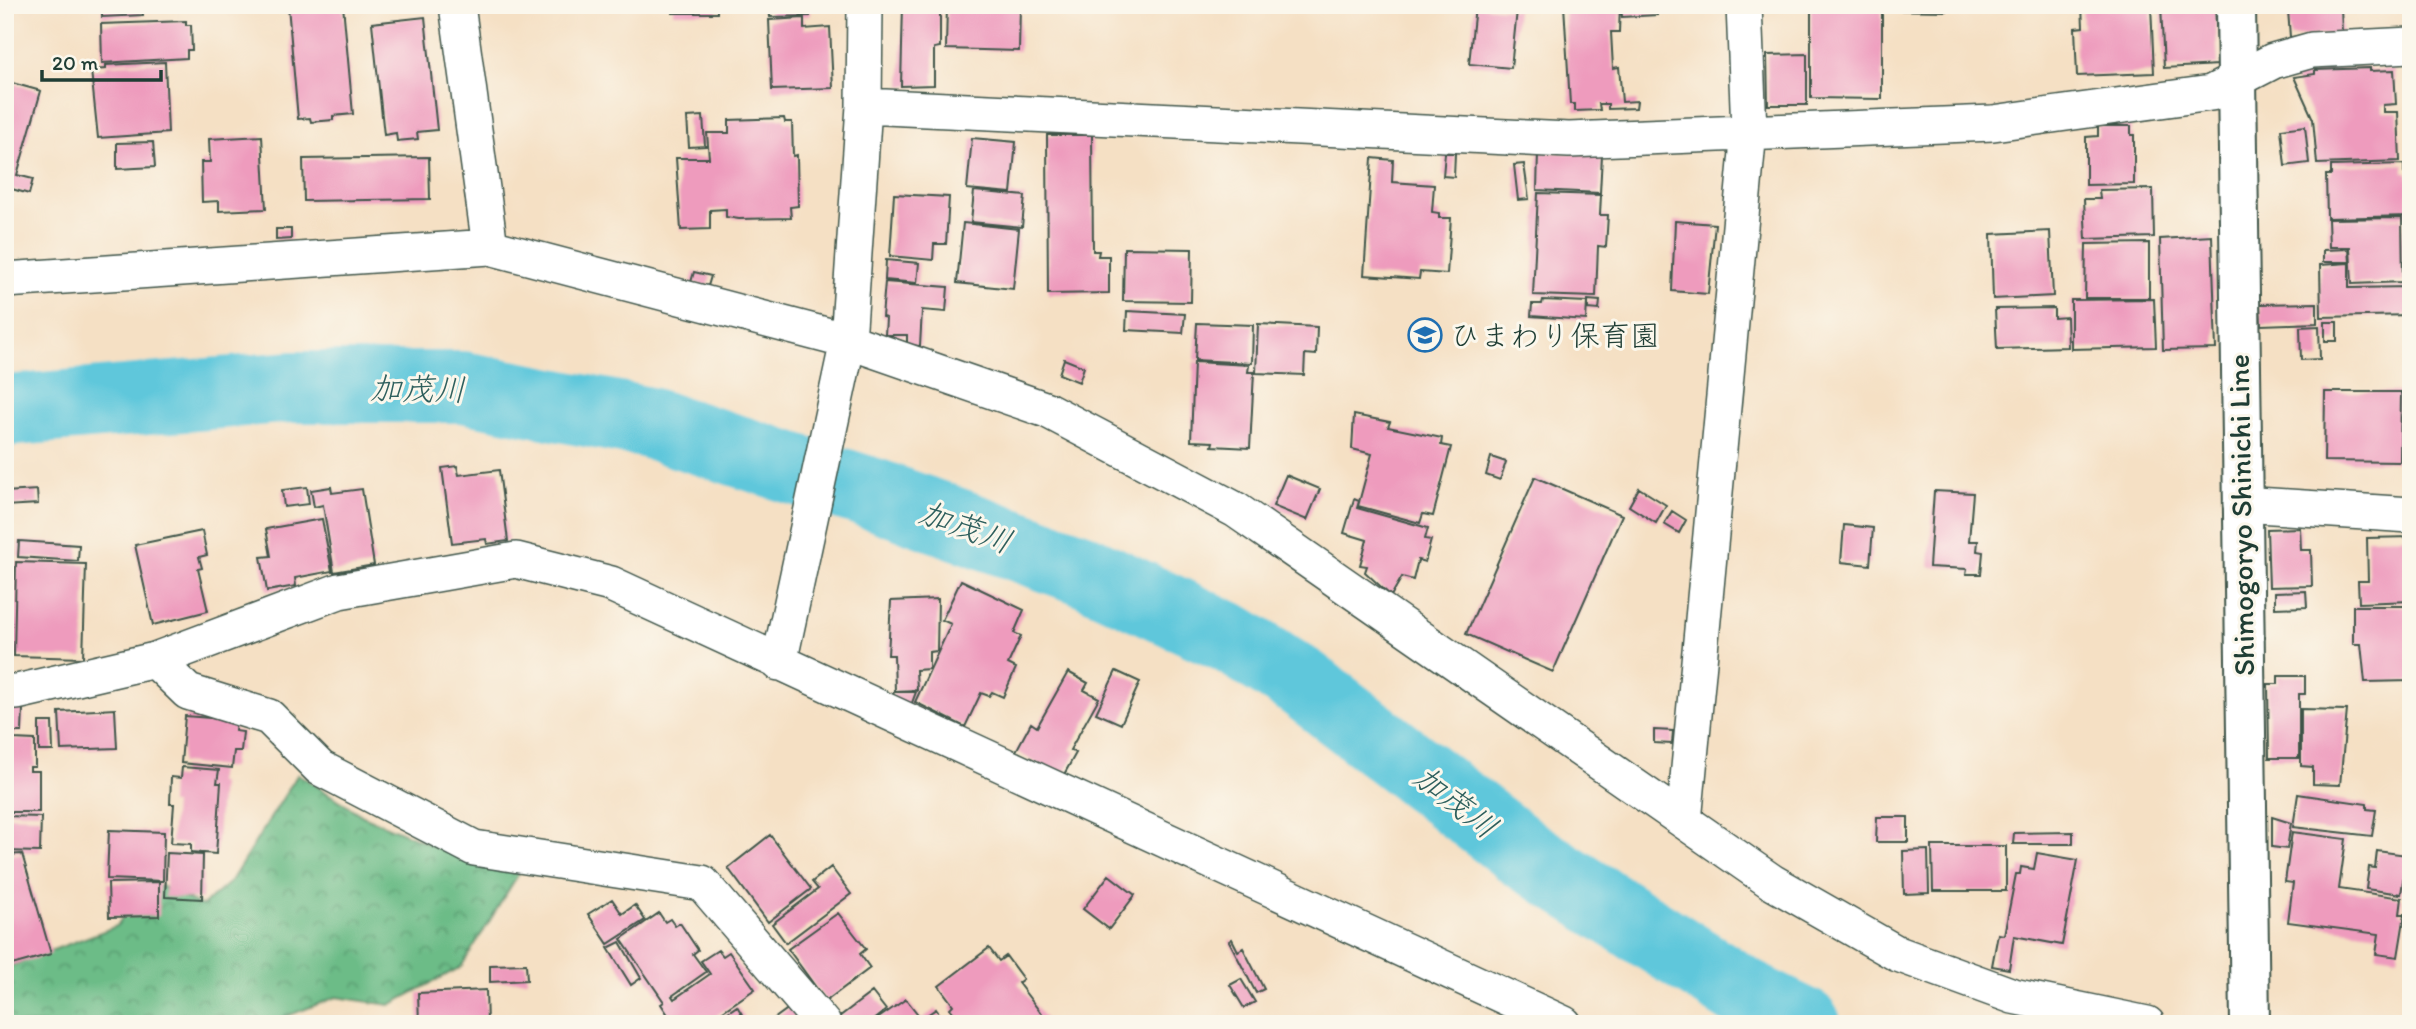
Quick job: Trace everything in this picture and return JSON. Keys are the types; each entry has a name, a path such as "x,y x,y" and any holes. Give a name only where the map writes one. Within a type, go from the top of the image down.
{"main road":[{"name":"Shimogoryo Shinichi Line","path":"2236,5 2234,82 2250,1024"}],"street":[{"path":"457,5 490,247"},
{"path":"779,663 846,351 863,106 865,5"},
{"path":"1684,821 1749,131 1744,5"},
{"path":"863,106 1569,140 1993,123 2211,93 2273,61 2312,50 2411,45"},
{"path":"5,280 490,247 1047,410 1236,510 1772,883 1898,954 2013,996 2147,1024"},
{"path":"2241,504 2411,515"},
{"path":"5,692 17,692 155,660 340,591 516,560 611,584 1564,1024"},
{"path":"155,660 188,692 268,717 320,768 474,848 702,883 823,1024"}],"green space":[{"path":"298,774 363,816 436,847 519,873 461,967 390,1005 336,997 267,1024 5,1024 5,968 117,926 146,879 202,906 231,881"}],"building":[{"path":"102,5 142,5 143,15 102,17"},
{"path":"343,5 353,114 333,116 333,120 311,122 310,118 298,119 288,6"},
{"path":"673,5 717,5 717,13 673,13"},
{"path":"769,5 810,5 810,16 770,17"},
{"path":"903,5 940,5 940,47 934,48 934,85 901,86"},
{"path":"947,5 1020,5 1019,51 946,49"},
{"path":"1564,5 1620,5 1619,32 1611,32 1613,68 1619,67 1622,102 1637,101 1636,108 1608,109 1608,104 1599,104 1600,110 1575,111 1575,104 1570,104"},
{"path":"1621,5 1656,5 1657,15 1622,17"},
{"path":"1811,5 1882,5 1882,99 1811,98"},
{"path":"1886,5 1946,5 1946,11 1886,10"},
{"path":"2082,5 2151,5 2154,73 2077,76 2075,28 2083,27"},
{"path":"2161,5 2215,5 2218,65 2164,68"},
{"path":"2276,5 2341,5 2342,34 2290,37 2288,10 2276,11"},
{"path":"1475,6 1517,10 1511,68 1469,64"},
{"path":"425,17 437,130 417,132 418,139 397,141 396,133 384,135 372,23"},
{"path":"804,18 804,29 830,27 833,88 772,90 769,20"},
{"path":"186,21 186,25 191,25 192,50 187,50 187,58 102,63 101,24"},
{"path":"1807,54 1807,105 1768,105 1767,55"},
{"path":"165,62 168,133 98,138 91,70 106,69 106,65"},
{"path":"2370,68 2370,71 2394,70 2396,104 2383,105 2383,112 2398,112 2400,161 2317,164 2313,119 2294,77 2315,74 2315,70"},
{"path":"5,81 41,91 17,175 33,179 29,194 5,187"},
{"path":"703,116 705,146 689,147 687,117"},
{"path":"784,118 785,122 792,122 793,156 797,155 798,206 790,207 791,218 739,219 726,217 726,209 710,210 710,229 681,230 676,158 709,158 707,133 729,133 729,120"},
{"path":"2098,126 2131,126 2131,135 2134,135 2134,184 2086,185 2086,137 2098,136"},
{"path":"2305,126 2309,163 2285,166 2281,129"},
{"path":"1047,135 1092,135 1093,251 1099,251 1098,256 1109,256 1109,293 1048,294"},
{"path":"262,136 266,209 219,211 219,201 202,202 201,162 210,162 209,139"},
{"path":"972,138 1016,142 1011,193 967,189"},
{"path":"153,142 155,167 117,169 117,143"},
{"path":"1538,152 1602,155 1600,193 1537,190"},
{"path":"1445,153 1455,153 1454,177 1443,176"},
{"path":"429,157 430,199 304,201 303,159"},
{"path":"1372,158 1393,160 1392,182 1434,185 1432,212 1439,213 1439,218 1451,218 1447,274 1420,272 1419,279 1364,275"},
{"path":"1524,164 1529,199 1518,200 1514,165"},
{"path":"2404,164 2404,172 2408,172 2409,216 2327,218 2326,175 2331,175 2331,166"},
{"path":"2153,189 2154,237 2086,239 2084,199 2100,199 2099,190"},
{"path":"974,191 1025,196 1022,227 971,222"},
{"path":"1538,193 1601,195 1600,215 1608,215 1606,247 1598,246 1596,297 1533,295"},
{"path":"894,194 949,197 946,244 934,244 933,260 890,256"},
{"path":"2402,218 2403,282 2352,284 2350,247 2329,247 2328,219"},
{"path":"1675,221 1715,224 1708,294 1672,291"},
{"path":"963,223 1019,229 1013,289 957,283"},
{"path":"276,229 291,229 291,239 276,240"},
{"path":"2050,231 2053,296 1993,299 1991,234"},
{"path":"2212,236 2216,349 2163,350 2160,239"},
{"path":"2149,243 2149,298 2085,298 2086,244"},
{"path":"1124,248 1192,249 1191,302 1123,301"},
{"path":"2349,249 2350,262 2323,262 2323,250"},
{"path":"886,260 919,263 917,283 885,280"},
{"path":"2349,263 2349,288 2411,287 2411,315 2321,317 2320,265"},
{"path":"694,272 711,276 708,286 691,282"},
{"path":"885,282 948,287 946,312 922,310 920,346 907,345 907,335 885,335 886,318 882,317"},
{"path":"2154,299 2156,347 2071,349 2071,300"},
{"path":"1543,300 1587,302 1586,320 1531,316 1532,304 1542,304"},
{"path":"1588,300 1600,301 1599,310 1588,309"},
{"path":"2317,303 2317,323 2261,325 2260,304"},
{"path":"2054,308 2054,318 2067,317 2068,347 1997,349 1995,309"},
{"path":"1127,311 1185,314 1183,333 1126,330"},
{"path":"2325,322 2337,322 2337,341 2325,341"},
{"path":"1197,323 1253,325 1252,363 1195,360"},
{"path":"1258,324 1317,327 1316,355 1305,354 1304,375 1256,373"},
{"path":"2319,326 2320,359 2301,360 2300,327"},
{"path":"1064,359 1084,367 1079,382 1059,374"},
{"path":"1194,362 1249,365 1248,372 1254,372 1250,448 1212,446 1213,442 1191,441"},
{"path":"2325,392 2401,392 2400,462 2324,461"},
{"path":"1354,415 1390,422 1388,427 1442,438 1441,445 1451,447 1433,516 1423,514 1420,523 1358,506 1372,454 1352,449"},
{"path":"1491,457 1506,462 1500,480 1486,475"},
{"path":"457,466 459,475 499,470 508,541 487,544 486,539 452,543 442,468"},
{"path":"1286,475 1320,489 1307,520 1273,506"},
{"path":"1535,477 1622,515 1553,672 1466,634"},
{"path":"307,487 309,504 284,507 282,490"},
{"path":"331,487 332,493 362,489 374,565 334,572 323,505 314,507 311,490"},
{"path":"1639,488 1666,505 1656,523 1629,506"},
{"path":"37,490 38,504 5,506 5,492"},
{"path":"1934,491 1973,493 1969,541 1978,541 1977,551 1983,552 1981,574 1966,574 1967,569 1929,567"},
{"path":"1354,499 1359,501 1357,508 1428,528 1425,539 1431,540 1425,562 1418,560 1413,580 1402,577 1391,596 1365,572 1367,566 1360,565 1367,540 1344,533"},
{"path":"1672,511 1686,520 1679,533 1664,524"},
{"path":"322,519 332,571 295,578 296,586 267,591 261,557 271,556 266,529"},
{"path":"1844,525 1873,528 1870,565 1841,562"},
{"path":"2300,528 2301,550 2311,550 2312,586 2269,587 2267,529"},
{"path":"202,531 207,555 199,557 202,568 198,569 208,611 153,625 135,545"},
{"path":"2411,537 2411,601 2359,603 2358,581 2368,581 2367,538"},
{"path":"19,541 79,545 78,561 18,557"},
{"path":"16,562 86,564 83,658 14,656"},
{"path":"961,580 1024,610 1014,633 1021,636 1008,664 1016,668 1003,697 992,692 989,696 981,693 965,727 915,702 951,624 942,620"},
{"path":"2306,591 2307,607 2275,608 2275,592"},
{"path":"938,599 937,651 929,652 929,669 916,670 917,690 895,691 894,655 888,655 891,601"},
{"path":"2353,606 2411,606 2411,681 2365,682 2361,644 2353,644"},
{"path":"1116,671 1140,682 1121,724 1096,713"},
{"path":"1068,672 1088,683 1084,690 1099,698 1070,750 1076,753 1062,778 1016,751 1031,723 1037,727"},
{"path":"2278,676 2305,676 2305,694 2299,694 2299,758 2269,758 2268,684 2278,684"},
{"path":"894,692 916,692 910,708 891,700"},
{"path":"5,708 23,709 22,732 14,732 14,739 35,740 35,767 30,767 30,771 39,771 39,812 5,812"},
{"path":"115,709 117,748 61,750 59,712"},
{"path":"2301,709 2347,710 2340,785 2313,784 2313,767 2301,766"},
{"path":"185,716 236,720 235,731 243,732 241,751 234,751 232,768 181,763"},
{"path":"39,722 52,722 53,751 39,751"},
{"path":"1654,730 1673,731 1672,744 1654,743"},
{"path":"182,767 219,770 217,783 221,783 216,854 191,852 191,844 171,843 174,804 170,804 171,777 181,778"},
{"path":"2298,794 2367,804 2367,809 2376,810 2372,836 2293,827"},
{"path":"5,816 41,817 40,852 5,851"},
{"path":"1877,817 1908,817 1908,842 1876,842"},
{"path":"2272,817 2291,823 2287,849 2272,847"},
{"path":"109,830 164,832 163,881 107,879"},
{"path":"2073,832 2073,844 2013,844 2014,833"},
{"path":"2292,832 2346,839 2339,889 2402,898 2400,914 2405,914 2398,957 2376,954 2379,934 2288,922 2293,883 2285,882"},
{"path":"770,835 811,889 768,922 728,868"},
{"path":"1932,846 2006,846 2006,891 1933,891"},
{"path":"1928,850 1929,893 1904,894 1903,851"},
{"path":"2377,851 2407,855 2401,894 2366,889 2369,867 2375,868"},
{"path":"167,853 203,855 202,899 165,897"},
{"path":"2037,853 2078,860 2062,945 2014,936 2009,969 1992,966 1998,934 2004,935 2016,874 2020,874 2021,867 2034,869"},
{"path":"22,854 51,954 5,967 5,855"},
{"path":"831,867 851,894 786,943 772,924 818,889 812,882"},
{"path":"1109,875 1135,895 1109,929 1083,909"},
{"path":"159,882 159,916 109,917 108,883"},
{"path":"612,899 622,914 635,905 645,920 608,944 588,914"},
{"path":"659,913 665,922 670,919 675,926 680,923 698,950 693,954 706,972 672,996 674,999 710,974 701,961 718,950 723,956 729,952 755,989 704,1024 674,1024 661,1004 664,1002 621,939"},
{"path":"838,913 866,949 860,954 870,968 826,1001 788,949"},
{"path":"1232,939 1238,951 1243,948 1264,989 1256,993 1229,941"},
{"path":"620,942 641,978 631,985 608,948"},
{"path":"989,948 999,961 1006,956 1023,979 1018,983 1047,1021 1044,1024 962,1024 950,1008 953,1005 939,986"},
{"path":"526,964 527,980 490,982 490,965"},
{"path":"1241,979 1255,1002 1244,1008 1230,985"},
{"path":"486,990 487,1024 419,1024 418,993"},
{"path":"872,992 886,1010 868,1024 844,1024 839,1017"},
{"path":"906,999 920,1017 910,1024 870,1024"},
{"path":"737,1006 748,1024 711,1024"},
{"path":"789,1008 800,1024 767,1024"},
{"path":"936,1009 946,1024 914,1024"}],"waterway":[{"name":"加茂川","path":"5,411 292,387 463,387 649,423 871,493 1080,568 1230,638 1301,682 1526,855 1752,998 1805,1024"}],"place":[{"name":"ひまわり保育園","path":"1425,335"}]}
